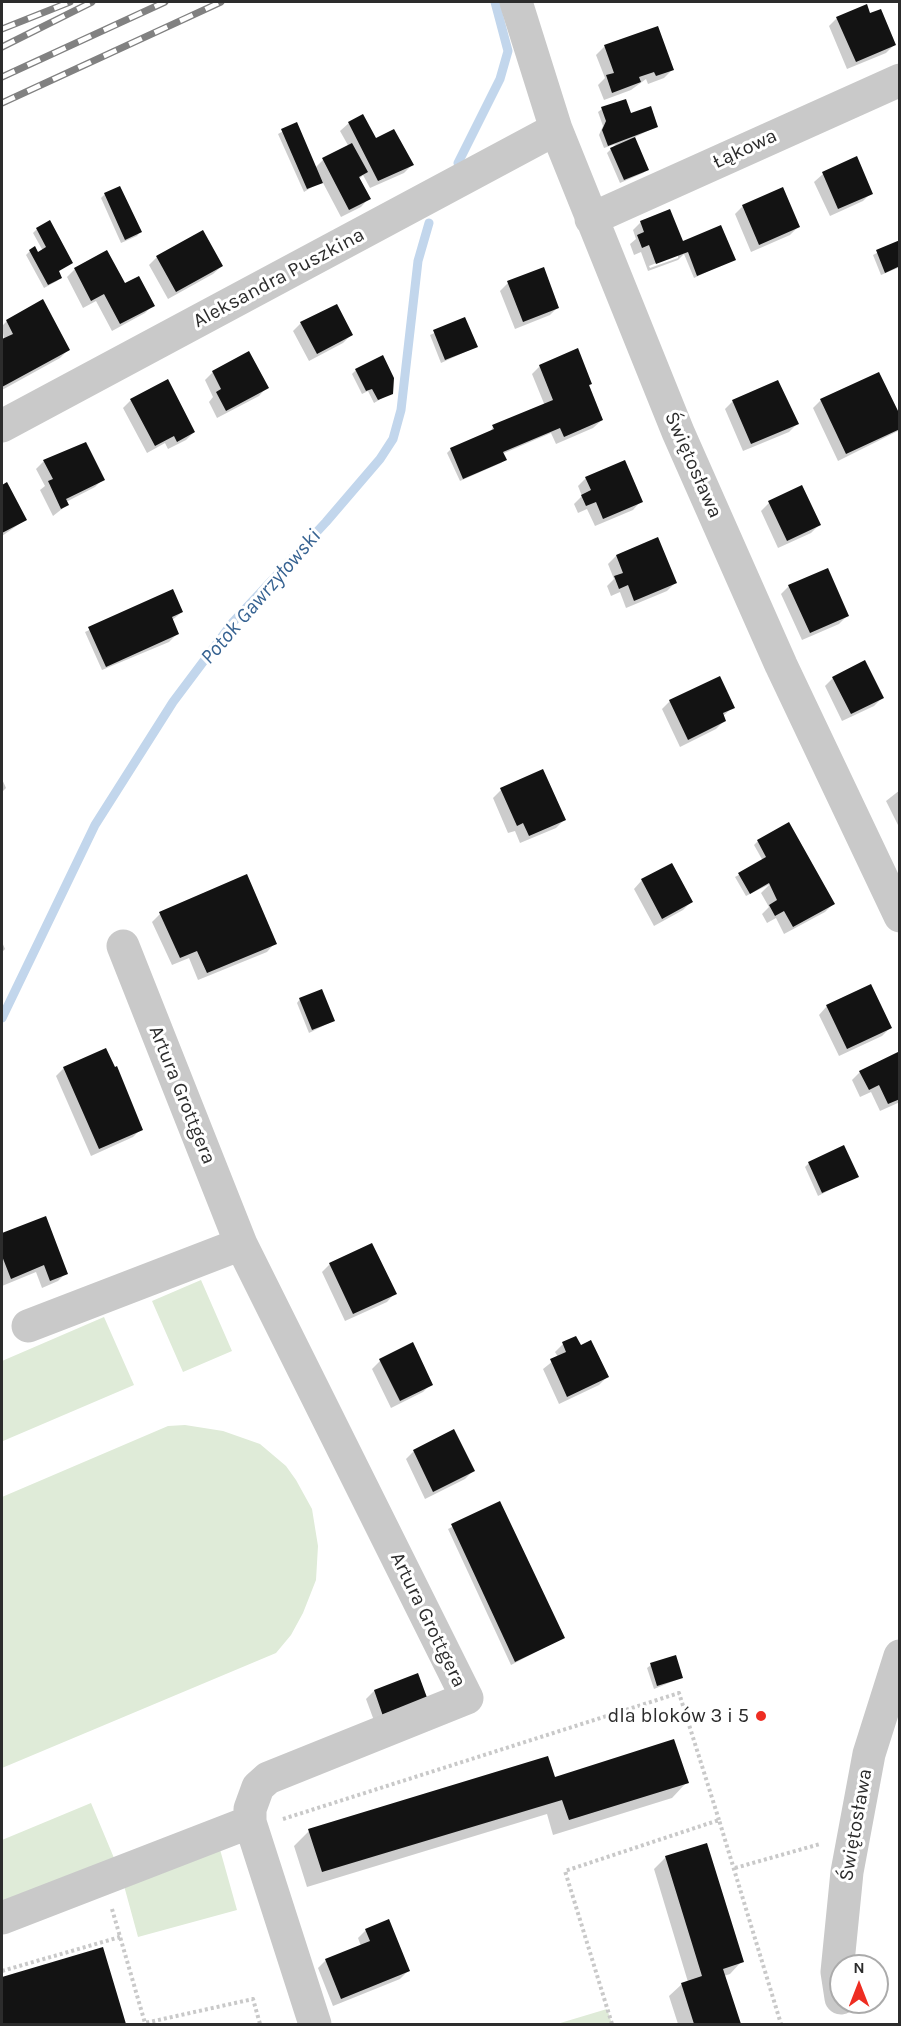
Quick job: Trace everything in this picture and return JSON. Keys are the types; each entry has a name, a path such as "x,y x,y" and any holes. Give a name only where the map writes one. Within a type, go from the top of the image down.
{"street":[{"name":"Świętosława","path":"516,2 556,129 678,432 782,665 900,916"},
{"name":"Łąkowa","path":"591,219 900,80"},
{"name":"Aleksandra Puszkina","path":"2,426 556,129"},
{"name":"Artura Grottgera","path":"123,946 241,1244 467,1698 268,1778 258,1787 253,1798 264,1821 315,2025"},
{"path":"28,1326 241,1244"},
{"name":"Świętosława","path":"838,1954 852,1846 869,1754 900,1656"},
{"path":"2,1918 264,1821"}],"path":[{"path":"264,1821 679,1693 735,1868 781,2025"},
{"path":"612,2025 565,1871 719,1820"},
{"path":"735,1868 831,1841 852,1846"},
{"path":"109,1878 107,1890 145,2024 253,1999 260,2025"},
{"path":"2,1971 120,1937"}],"green space":[{"path":"201,1280 232,1351 183,1372 152,1301"},
{"path":"104,1317 134,1385 3,1441 2,1361"},
{"path":"185,1425 223,1431 260,1444 286,1466 296,1480 312,1509 318,1546 316,1580 303,1613 291,1635 276,1653 2,1768 2,1497 168,1426"},
{"path":"91,1803 114,1858 2,1903 2,1840"},
{"path":"219,1846 237,1910 138,1937 123,1882"},
{"path":"607,2009 612,2024 557,2024"}],"building":[{"path":"867,4 870,13 881,9 896,45 856,62 836,17"},
{"path":"658,26 674,70 656,76 654,72 639,77 641,82 612,93 606,75 614,73 604,45"},
{"path":"626,99 631,113 651,106 658,127 608,146 602,130 606,121 601,107"},
{"path":"363,114 376,138 394,129 414,165 378,181 348,122"},
{"path":"297,122 323,183 307,189 281,129"},
{"path":"635,137 649,170 624,180 610,148"},
{"path":"352,143 368,172 359,177 371,199 349,210 322,158"},
{"path":"857,156 873,194 838,209 822,172"},
{"path":"120,186 142,232 125,240 104,193"},
{"path":"783,187 800,227 759,245 742,205"},
{"path":"670,209 683,241 721,225 736,260 697,276 688,252 656,264 649,245 642,248 637,235 644,232 640,221"},
{"path":"50,220 73,263 59,271 62,278 48,285 29,250 35,246 38,252 46,247 36,228"},
{"path":"203,230 223,266 176,292 156,256"},
{"path":"900,240 900,266 885,273 876,250"},
{"path":"107,250 125,283 139,276 155,306 120,324 104,294 91,301 74,268"},
{"path":"544,267 559,308 523,322 507,281"},
{"path":"43,299 70,350 2,387 2,339 13,334 6,320"},
{"path":"337,304 353,335 317,354 300,322"},
{"path":"465,317 478,347 445,360 433,330"},
{"path":"578,348 603,420 564,437 560,428 503,452 507,460 463,479 450,448 494,429 492,425 553,400 539,365"},
{"path":"249,351 269,388 226,411 216,392 221,389 212,371"},
{"path":"383,355 394,378 393,394 378,400 372,389 366,391 355,369"},
{"path":"879,372 900,415 900,429 846,454 820,399"},
{"path":"168,379 195,432 177,442 174,436 155,446 130,399"},
{"path":"778,380 799,424 751,444 732,400"},
{"path":"86,442 105,480 66,499 69,505 61,509 48,481 53,479 43,460"},
{"path":"625,460 643,502 603,519 596,502 586,506 581,495 591,490 585,477"},
{"path":"7,482 27,520 2,533 2,485"},
{"path":"802,485 821,525 787,541 768,501"},
{"path":"658,537 677,583 634,601 628,585 619,589 614,576 623,573 616,555"},
{"path":"828,568 849,616 810,633 788,585"},
{"path":"173,589 183,612 172,617 179,634 106,667 88,627"},
{"path":"865,660 884,698 851,714 832,677"},
{"path":"720,676 735,708 723,713 726,721 688,740 669,700"},
{"path":"543,769 566,820 529,836 523,823 517,826 500,788"},
{"path":"789,822 835,904 793,927 784,911 775,916 769,905 777,900 769,883 750,894 738,873 766,857 757,840"},
{"path":"672,863 693,902 662,919 641,879"},
{"path":"247,874 277,944 207,973 197,951 180,958 159,912"},
{"path":"871,984 892,1028 847,1049 826,1005"},
{"path":"322,989 335,1021 312,1030 299,998"},
{"path":"106,1048 115,1067 117,1066 143,1130 99,1149 63,1067"},
{"path":"900,1051 900,1099 888,1104 879,1085 869,1090 859,1071"},
{"path":"844,1145 859,1177 822,1193 808,1162"},
{"path":"46,1216 68,1274 50,1281 44,1265 11,1279 2,1256 2,1233"},
{"path":"372,1243 397,1294 353,1314 329,1263"},
{"path":"576,1336 581,1345 591,1340 609,1377 567,1397 550,1359 566,1352 562,1342"},
{"path":"413,1342 433,1385 400,1401 379,1359"},
{"path":"454,1429 475,1471 433,1492 413,1450"},
{"path":"500,1501 565,1638 515,1662 451,1524"},
{"path":"676,1655 683,1678 657,1686 650,1663"},
{"path":"418,1673 429,1703 384,1719 374,1690"},
{"path":"674,1739 689,1783 569,1820 562,1800 322,1872 308,1829 548,1756 555,1777"},
{"path":"707,1843 744,1962 723,1969 741,2024 694,2024 681,1983 702,1976 665,1856"},
{"path":"389,1919 410,1971 341,1999 325,1959 370,1941 365,1929"},
{"path":"103,1947 126,2024 2,2024 2,1977"}],"waterway":[{"name":"Potok Gawrzyłowski","path":"458,163 500,79 508,51 495,2"},
{"name":"Potok Gawrzyłowski","path":"2,1018 95,825 173,702 233,622 326,522 380,459 393,439 401,410 418,261 429,223"}],"railway":[{"path":"2,29 70,2"},
{"path":"2,47 92,2"},
{"path":"2,77 165,2"},
{"path":"2,103 221,2"}],"place":[{"name":"dla bloków 3 i 5","path":"761,1716"}]}
